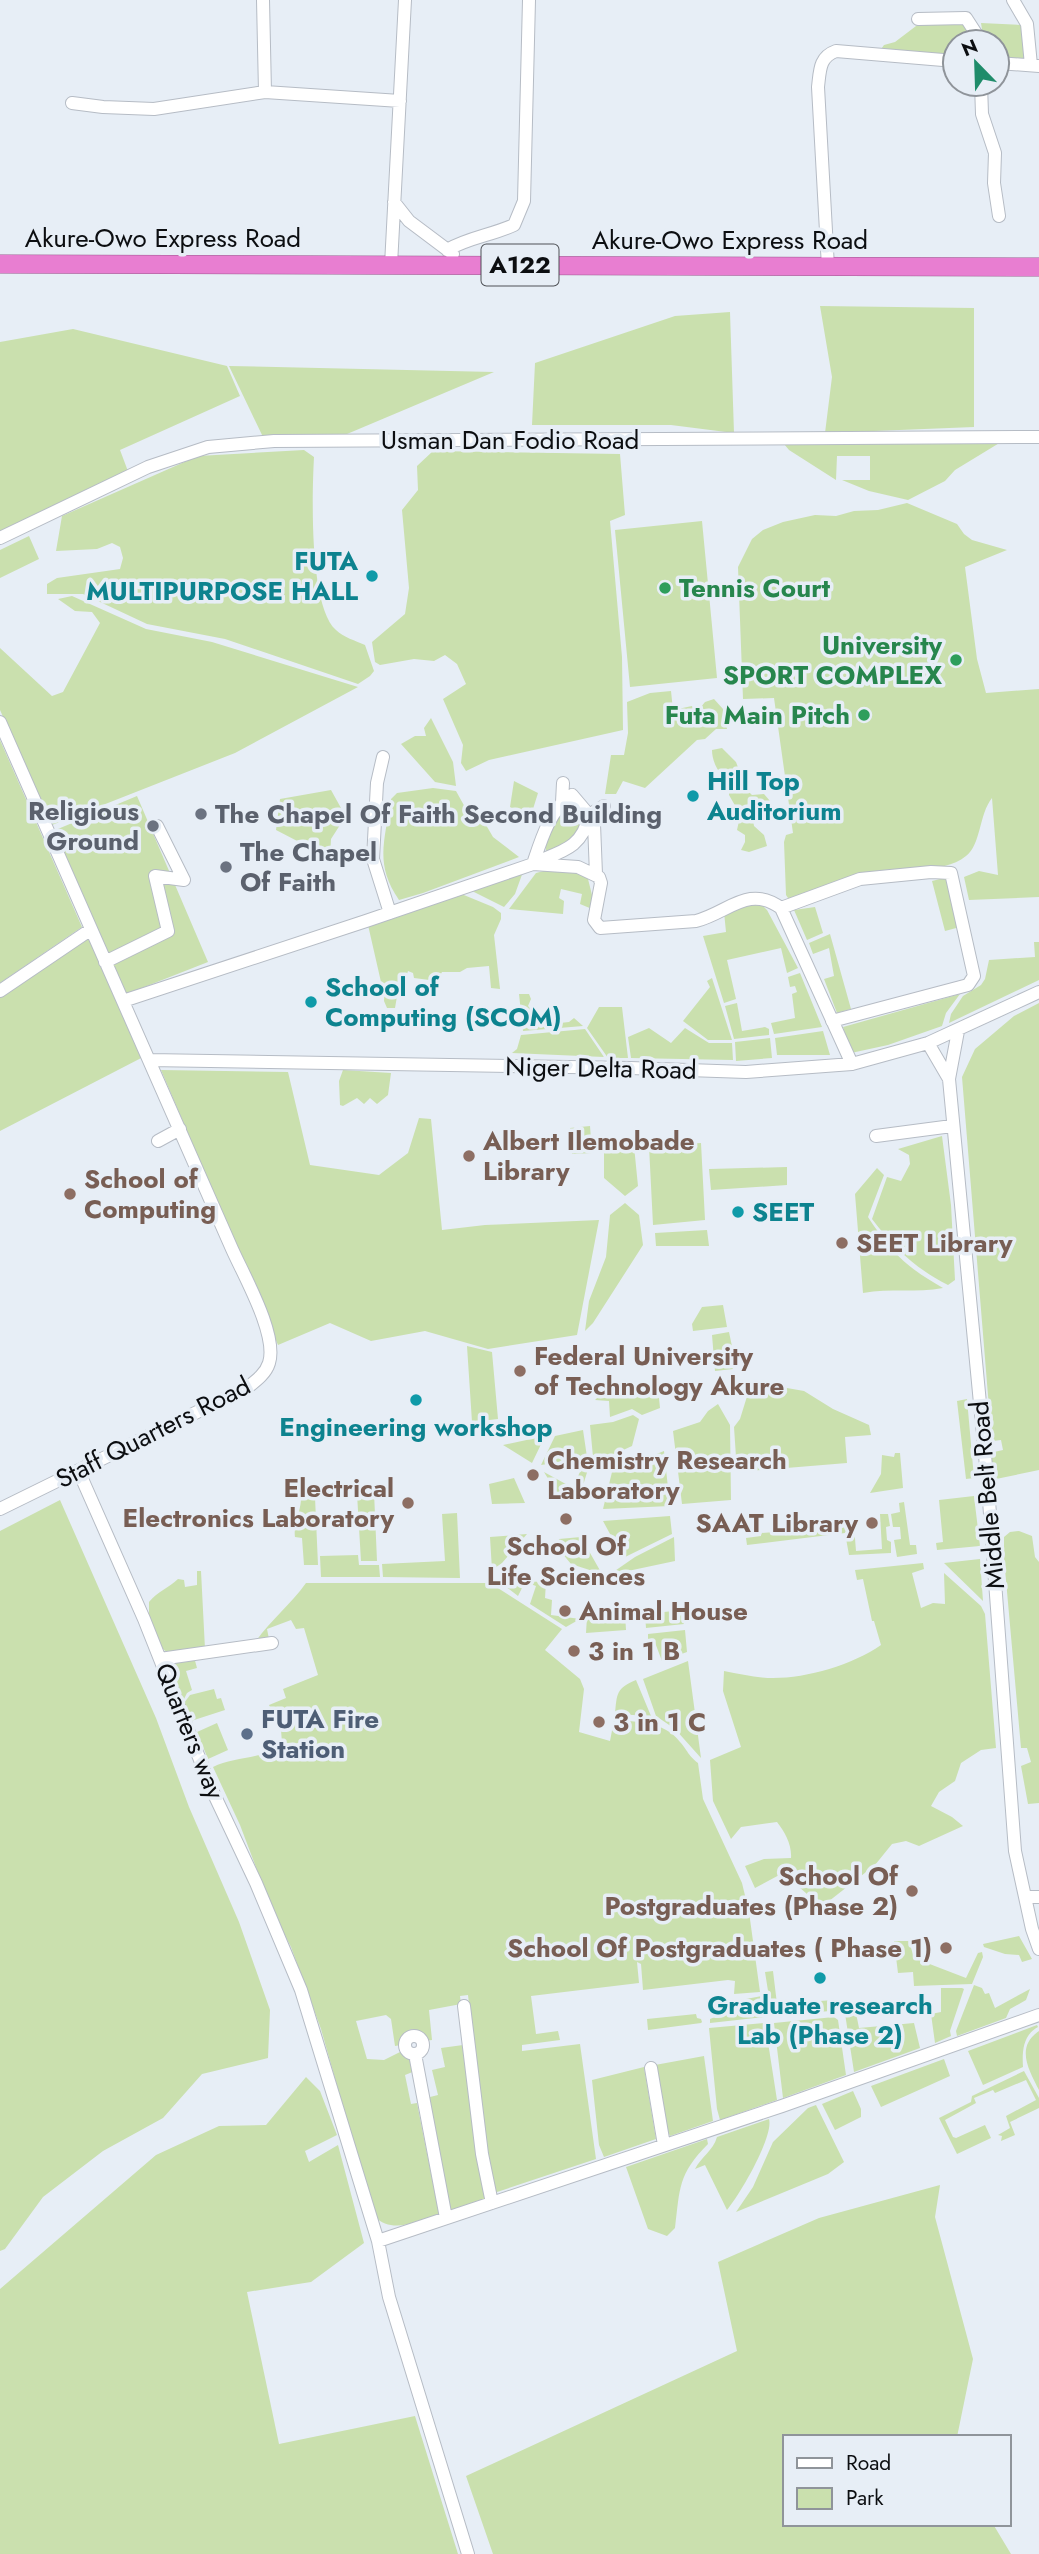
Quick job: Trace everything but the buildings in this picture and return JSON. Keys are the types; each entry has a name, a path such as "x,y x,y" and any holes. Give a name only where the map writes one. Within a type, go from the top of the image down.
{"highway":[{"name":"Akure-Owo Express Road","path":"0,264 1039,267"}],"street":[{"path":"263,0 265,92"},
{"path":"391,265 405,0"},
{"path":"447,250 460,242 493,234 514,225 524,201 529,0"},
{"path":"1013,0 1039,33"},
{"path":"918,19 966,18 972,28"},
{"path":"1011,64 1035,66 1025,18"},
{"path":"828,267 818,87 822,60 827,54 836,51 941,60"},
{"path":"72,103 154,109 265,92 400,101"},
{"path":"981,98 982,114 995,153 994,183 999,216"},
{"path":"394,201 409,222 466,265"},
{"name":"Usman Dan Fodio Road","path":"0,538 148,467 208,447 274,441 1039,438"},
{"name":"Staff Quarters Road","path":"0,722 268,1332 271,1352 269,1364 262,1376 248,1387 79,1472 0,1508"},
{"path":"383,757 377,783 373,859 390,913"},
{"path":"562,802 563,783"},
{"path":"533,864 543,836 562,802 572,795 594,824 596,874 601,883 594,920 600,928 696,921 709,918 737,902 753,898 769,899 781,908 852,1065"},
{"path":"589,815 604,806"},
{"path":"123,1001 533,864 573,846 587,829 589,815"},
{"path":"105,962 168,931 155,876 184,880 157,826"},
{"path":"533,864 578,867 596,874"},
{"path":"781,908 860,879 931,872 951,873 970,948 974,976 968,985 832,1021"},
{"path":"0,991 90,930"},
{"name":"Niger Delta Road","path":"149,1060 746,1072 852,1065 928,1043 1039,992"},
{"name":"Middle Belt Road","path":"958,1031 949,1079 952,1126 987,1485 1015,1851 1039,1949"},
{"name":"Middle Belt Road","path":"928,1043 949,1079"},
{"path":"876,1136 952,1126"},
{"path":"158,1141 180,1129"},
{"name":"Quarters way","path":"79,1472 160,1659 212,1790 256,1883 301,1990 379,2241 389,2297 468,2554"},
{"path":"160,1659 272,1643"},
{"path":"1025,1897 1039,1897"},
{"path":"464,2006 482,2154 492,2203"},
{"path":"379,2241 782,2106 1039,2015"},
{"path":"408,2043 419,2072 446,2218"},
{"path":"651,2068 664,2145"}],"green space":[{"path":"966,21 969,28 941,28 941,56 879,52 884,45 895,42 920,23"},
{"path":"981,23 1024,25 1029,63 1011,62 1011,28 982,28"},
{"path":"820,306 974,308 974,427 825,433 832,377"},
{"path":"730,312 734,433 671,425 532,425 535,363 675,316"},
{"path":"73,329 227,366 240,396 120,450 129,474 0,533 0,342"},
{"path":"229,366 494,372 347,434 263,437"},
{"path":"1001,442 955,470 945,481 908,500 869,491 842,480 870,480 870,456 837,456 836,480 784,444"},
{"path":"304,450 314,457 314,549 321,598 327,617 336,630 365,645 374,671 358,684 225,639 147,624 83,594 47,594 47,584 57,578 120,569 123,558 120,547 112,543 97,549 56,551 62,516 198,456"},
{"path":"433,451 620,454 625,515 610,521 622,657 623,730 489,760 466,771 461,763 463,745 443,699 466,684 457,664 445,655 434,661 414,659 380,665 375,662 372,642 405,614 409,588 402,510 418,490 417,466"},
{"path":"907,503 957,524 972,540 1007,550 965,567 977,659 986,693 1039,689 1039,897 969,900 964,877 979,871 998,875 992,798 975,845 966,856 956,862 933,868 871,872 790,901 786,895 784,842 786,835 793,833 774,698 743,699 738,567 752,539 763,530 783,522 815,515 836,516 854,511 878,510"},
{"name":"Tennis Court","path":"702,521 717,678 630,687 615,530"},
{"path":"29,536 39,559 0,578 0,550"},
{"path":"72,596 146,629 212,642 358,687 235,753 52,825 0,710 0,648 52,696 63,692 100,623 92,612 75,611 58,599"},
{"path":"671,691 673,710 692,706 696,713 705,702 714,699 723,709 727,729 716,729 705,739 697,740 645,788 623,781 616,794 605,794 611,755 624,755 628,733 627,702 650,693"},
{"path":"431,718 453,762 456,786 435,782 401,744 415,736 426,736 424,728"},
{"path":"0,740 82,927 0,983"},
{"path":"722,748 736,762 746,789 752,795 764,794 770,801 765,815 751,809 754,826 764,835 767,846 749,852 741,850 745,835 737,830 739,821 732,817 737,809 729,795 729,781 719,772 712,755 712,750"},
{"path":"514,781 538,793 533,809 547,816 545,823 510,807"},
{"path":"433,788 456,791 466,809 486,825 493,837 519,857 399,900 386,875 383,851 391,799 397,793"},
{"path":"331,790 341,808 340,825 331,839 330,858 276,830 280,799"},
{"path":"137,796 208,962 124,995 53,831"},
{"path":"571,798 587,815 572,844 546,851 550,829"},
{"path":"555,868 587,875 592,909 580,904 582,894 561,889 559,898 564,901 563,914 509,909 536,873"},
{"path":"524,869 515,894 504,907 468,889"},
{"path":"948,877 960,927 945,931 932,881"},
{"path":"459,893 501,913 494,935 500,989 491,988 489,966 467,968 460,972 442,972 437,981 414,978 413,973 408,971 406,977 400,979 395,1008 387,1008 384,1001 385,985 381,982 368,925"},
{"path":"749,902 762,905 767,910 798,968 787,973 781,948 727,960 736,999 724,1003 703,936 726,932 724,912"},
{"path":"815,907 823,933 807,940 794,910"},
{"path":"88,931 147,1055 0,1131 0,991"},
{"path":"830,934 851,1009 837,1013 824,979 834,976 829,948 813,954 809,943"},
{"path":"1034,942 1039,942 1039,980 949,1023 951,1014 963,996 981,985 985,979 989,960 1035,957"},
{"path":"800,973 822,1027 774,1034 771,1023 795,1018 792,994 797,992 795,986 790,987 788,977"},
{"path":"712,978 732,1040 708,1040 683,1021 710,987 707,981"},
{"path":"519,994 529,994 531,999 528,1006 538,1017 544,1016 551,1024 569,1022 574,1018 583,1026 523,1031"},
{"path":"960,994 946,1013 942,1026 888,1045 851,1053 843,1027"},
{"path":"737,1003 742,1031 765,1027 769,1029 769,1035 734,1039 725,1006"},
{"path":"1039,1003 1039,1470 996,1479 991,1457 995,1456 994,1452 1003,1450 1001,1440 993,1441 991,1432 962,1077 975,1049 1014,1016"},
{"path":"599,1007 622,1007 628,1058 608,1058 587,1028"},
{"path":"649,1028 671,1043 685,1028 709,1043 732,1043 733,1060 631,1058 628,1037"},
{"path":"585,1029 604,1057 512,1053 517,1049 521,1035"},
{"path":"823,1031 830,1055 777,1055 775,1038"},
{"path":"770,1038 772,1058 736,1061 735,1042"},
{"path":"161,1070 288,1072 310,1165 379,1175 408,1153 419,1118 431,1119 442,1230 485,1225 599,1220 577,1335 488,1349 425,1331 371,1341 330,1323 278,1345"},
{"path":"343,1070 391,1073 388,1095 377,1104 370,1098 364,1104 357,1098 340,1105 339,1081"},
{"path":"590,1126 592,1153 572,1154 570,1128"},
{"path":"942,1136 951,1205 955,1280 948,1285 906,1257 872,1219 887,1177 901,1181 910,1164 909,1155 898,1149"},
{"path":"701,1143 705,1220 653,1225 649,1146"},
{"path":"634,1146 638,1186 625,1196 604,1178 604,1150"},
{"path":"787,1167 787,1185 711,1190 709,1169"},
{"path":"877,1168 884,1175 868,1217 900,1258 943,1288 863,1293 855,1194"},
{"path":"625,1203 639,1215 643,1245 593,1323 585,1331 589,1301 606,1257 610,1215"},
{"path":"707,1230 709,1246 656,1246 655,1233"},
{"path":"723,1305 727,1327 693,1331 692,1324 702,1307"},
{"path":"729,1332 734,1356 733,1369 715,1371 712,1335"},
{"path":"467,1346 492,1352 498,1419 472,1422"},
{"path":"770,1385 804,1391 833,1409 869,1425 871,1435 845,1437 847,1463 737,1472 734,1427 740,1419 749,1390"},
{"path":"650,1388 658,1388 660,1408 642,1415 632,1409 610,1417 609,1401 595,1400 601,1394 616,1391 617,1396 647,1394"},
{"path":"967,1399 974,1478 966,1479 957,1401"},
{"path":"718,1404 730,1425 731,1500 682,1504 673,1431 700,1422 708,1411"},
{"path":"633,1415 639,1419 632,1446 608,1457 593,1457 590,1425 613,1422"},
{"path":"583,1430 587,1457 541,1465 555,1436"},
{"path":"545,1436 532,1463 503,1445"},
{"path":"664,1451 670,1506 603,1509 612,1472"},
{"path":"895,1453 900,1453 903,1488 870,1493 881,1474 882,1455 894,1457"},
{"path":"589,1466 580,1495 558,1495 544,1472 573,1488 582,1467"},
{"path":"514,1478 525,1503 492,1504 489,1484"},
{"path":"374,1492 377,1561 361,1561 357,1494"},
{"path":"974,1496 980,1546 937,1550 936,1543 943,1542 939,1500"},
{"path":"315,1497 318,1565 304,1565 302,1538 295,1537 295,1527 301,1498"},
{"path":"60,1500 156,1718 189,1807 239,1922 270,2010 268,2058 202,2074 163,2118 103,2151 43,2197 5,2249 0,2251 0,1531"},
{"path":"904,1502 910,1545 916,1545 917,1554 897,1557 894,1540 901,1539 900,1527 893,1527 891,1514 900,1512 899,1503"},
{"path":"457,1513 460,1578 383,1577 382,1564 445,1561 442,1514"},
{"path":"880,1514 888,1514 890,1526 886,1527 887,1540 891,1542 891,1553 849,1555 845,1533 747,1545 746,1538 761,1536 761,1533 854,1526 856,1551 882,1549"},
{"path":"670,1516 672,1534 623,1558 603,1521"},
{"path":"1019,1531 1032,1536 1035,1557 1039,1562 1039,1803 1028,1804 1021,1766 1031,1762 1027,1748 1021,1748 1004,1558 1004,1537 1010,1532"},
{"path":"527,1534 502,1563 492,1570 490,1537"},
{"path":"581,1537 602,1574 571,1564 557,1547 559,1539"},
{"path":"674,1537 675,1561 609,1575 635,1557"},
{"path":"358,1555 359,1565 379,1565 380,1577 321,1577 320,1556"},
{"path":"980,1559 983,1601 944,1563"},
{"path":"923,1563 924,1569 912,1573 921,1608 933,1603 945,1604 944,1573 981,1606 985,1614 996,1748 981,1750 961,1763 955,1781 939,1792 931,1806 963,1826 919,1846 906,1841 892,1844 875,1865 824,1905 815,1901 783,1873 755,1888 745,1866 764,1859 791,1858 790,1848 777,1822 741,1827 731,1839 713,1801 710,1760 741,1747 723,1691 724,1671 767,1678 801,1676 857,1659 881,1645 872,1621 863,1579 857,1580 855,1570"},
{"path":"197,1571 201,1571 205,1649 170,1655 163,1649 149,1619 149,1602 178,1579 184,1580 185,1587 197,1585"},
{"path":"509,1581 546,1582 545,1598 552,1600 551,1615 580,1619 566,1627 530,1604 536,1586 525,1582 518,1596 501,1583"},
{"path":"306,1583 490,1583 562,1629 545,1650 580,1679 584,1689 579,1732 610,1741 614,1720 658,1726 674,1735 698,1763 703,1799 742,1883 749,1912 760,1992 734,1994 735,1981 728,1980 643,1990 641,1964 637,1962 639,1983 531,1996 536,2034 558,2031 560,2040 522,2045 522,2051 580,2044 596,2159 494,2193 468,1995 460,1996 461,2004 429,2010 432,2040 424,2041 421,2036 416,2035 414,2029 409,2030 409,2035 401,2045 395,2046 391,2019 386,2015 356,2021 367,2059 384,2060 404,2050 406,2056 413,2057 415,2071 405,2075 411,2104 417,2103 439,2214 405,2225 389,2225 374,2216 321,2029 291,1947 273,1912 240,1825 213,1767 259,1755 282,1743 281,1730 269,1705 286,1698 283,1689 318,1675 304,1628 296,1629 291,1620 267,1629 269,1639 256,1641"},
{"path":"683,1610 684,1624 646,1628 645,1614"},
{"path":"625,1614 626,1630 586,1633 587,1617"},
{"path":"685,1630 687,1652 662,1661 654,1640 648,1640 648,1634"},
{"path":"194,1657 197,1668 186,1671 192,1690 183,1701 169,1666"},
{"path":"688,1661 701,1758 675,1729 656,1716 643,1679"},
{"path":"636,1680 651,1716 615,1714 619,1692"},
{"path":"214,1689 225,1710 191,1721 184,1703 190,1695"},
{"path":"217,1723 228,1750 208,1759 197,1732"},
{"path":"1019,1936 1032,1959 1022,1962 1019,1955 1005,1954 984,1947 983,1944"},
{"path":"894,1941 909,1941 914,1958 966,1978 978,1953 982,1952 983,1957 972,1984 914,1986 913,1972 898,1973"},
{"path":"773,1971 777,2004 834,2000 835,2008 830,2011 772,2016 765,1972"},
{"path":"974,1985 982,1988 985,1994 989,1993 995,2008 1030,1989 1026,2000 1010,2009 1006,2018 957,2036 956,2031"},
{"path":"941,1988 964,1989 950,2031 951,2036 935,2043 931,2014 941,2012"},
{"path":"762,1996 764,2017 710,2023 716,2013 736,2011 735,2001"},
{"path":"846,2002 854,2003 859,2028 914,2023 920,2048 854,2072 844,2007"},
{"path":"696,2014 701,2023 648,2030 647,2019"},
{"path":"834,2017 838,2020 846,2075 783,2098 774,2023"},
{"path":"765,2023 777,2100 720,2120 709,2028"},
{"path":"1037,2025 1024,2044 1023,2067 983,2085 968,2051"},
{"path":"1039,2031 1039,2090 1028,2067 1026,2051 1027,2044"},
{"path":"463,2045 487,2200 448,2211 426,2098 438,2095 432,2070 445,2067 441,2048"},
{"path":"704,2056 713,2121 670,2136 655,2065"},
{"path":"944,2059 950,2076 881,2107 871,2086"},
{"path":"644,2067 656,2139 604,2157 599,2145 592,2080"},
{"path":"1024,2071 1039,2098 1039,2108 1010,2122 1015,2135 1001,2141 1002,2136 998,2135 1010,2128 1006,2116 1036,2100 1026,2080 995,2093 993,2090 974,2098 976,2103 945,2120 953,2137 985,2125 991,2138 957,2154 939,2118 971,2102 972,2096"},
{"path":"306,2077 320,2091 337,2135 305,2151 309,2162 338,2145 364,2243 311,2282 247,2292 279,2444 415,2416 458,2554 0,2554 0,2289 156,2155 219,2126 266,2125"},
{"path":"853,2091 861,2109 861,2117 835,2130 822,2104"},
{"path":"816,2105 844,2162 828,2174 736,2212 753,2187 773,2142 808,2108"},
{"path":"769,2119 761,2151 740,2192 727,2210 705,2165 695,2169 717,2137"},
{"path":"707,2139 708,2144 691,2164 682,2182 675,2228 667,2236 648,2229 626,2167"},
{"path":"940,2185 935,2217 973,2359 957,2435 783,2435 783,2526 994,2526 1011,2554 493,2554 466,2476 737,2351 718,2262 819,2218"}],"place":[{"name":"FUTA MULTIPURPOSE HALL","path":"372,576"},
{"name":"Tennis Court","path":"665,588"},
{"name":"University SPORT COMPLEX","path":"956,660"},
{"name":"Futa Main Pitch","path":"864,715"},
{"name":"Hill Top Auditorium","path":"693,796"},
{"name":"The Chapel Of Faith Second Building","path":"201,814"},
{"name":"Religious Ground","path":"153,826"},
{"name":"The Chapel Of Faith","path":"226,867"},
{"name":"School of Computing (SCOM)","path":"311,1002"},
{"name":"Albert Ilemobade Library","path":"469,1156"},
{"name":"School of Computing","path":"70,1194"},
{"name":"SEET","path":"738,1212"},
{"name":"SEET Library","path":"842,1243"},
{"name":"Federal University of Technology Akure","path":"520,1371"},
{"name":"Engineering workshop","path":"416,1400"},
{"name":"Chemistry Research Laboratory","path":"533,1475"},
{"name":"Electrical Electronics Laboratory","path":"408,1503"},
{"name":"School Of Life Sciences","path":"566,1519"},
{"name":"SAAT Library","path":"872,1523"},
{"name":"Animal House","path":"565,1611"},
{"name":"3 in 1 B","path":"574,1651"},
{"name":"3 in 1 C","path":"599,1722"},
{"name":"FUTA Fire Station","path":"247,1734"},
{"name":"School Of Postgraduates (Phase 2)","path":"912,1891"},
{"name":"School Of Postgraduates ( Phase 1)","path":"946,1948"},
{"name":"Graduate research Lab (Phase 2)","path":"820,1978"}]}
